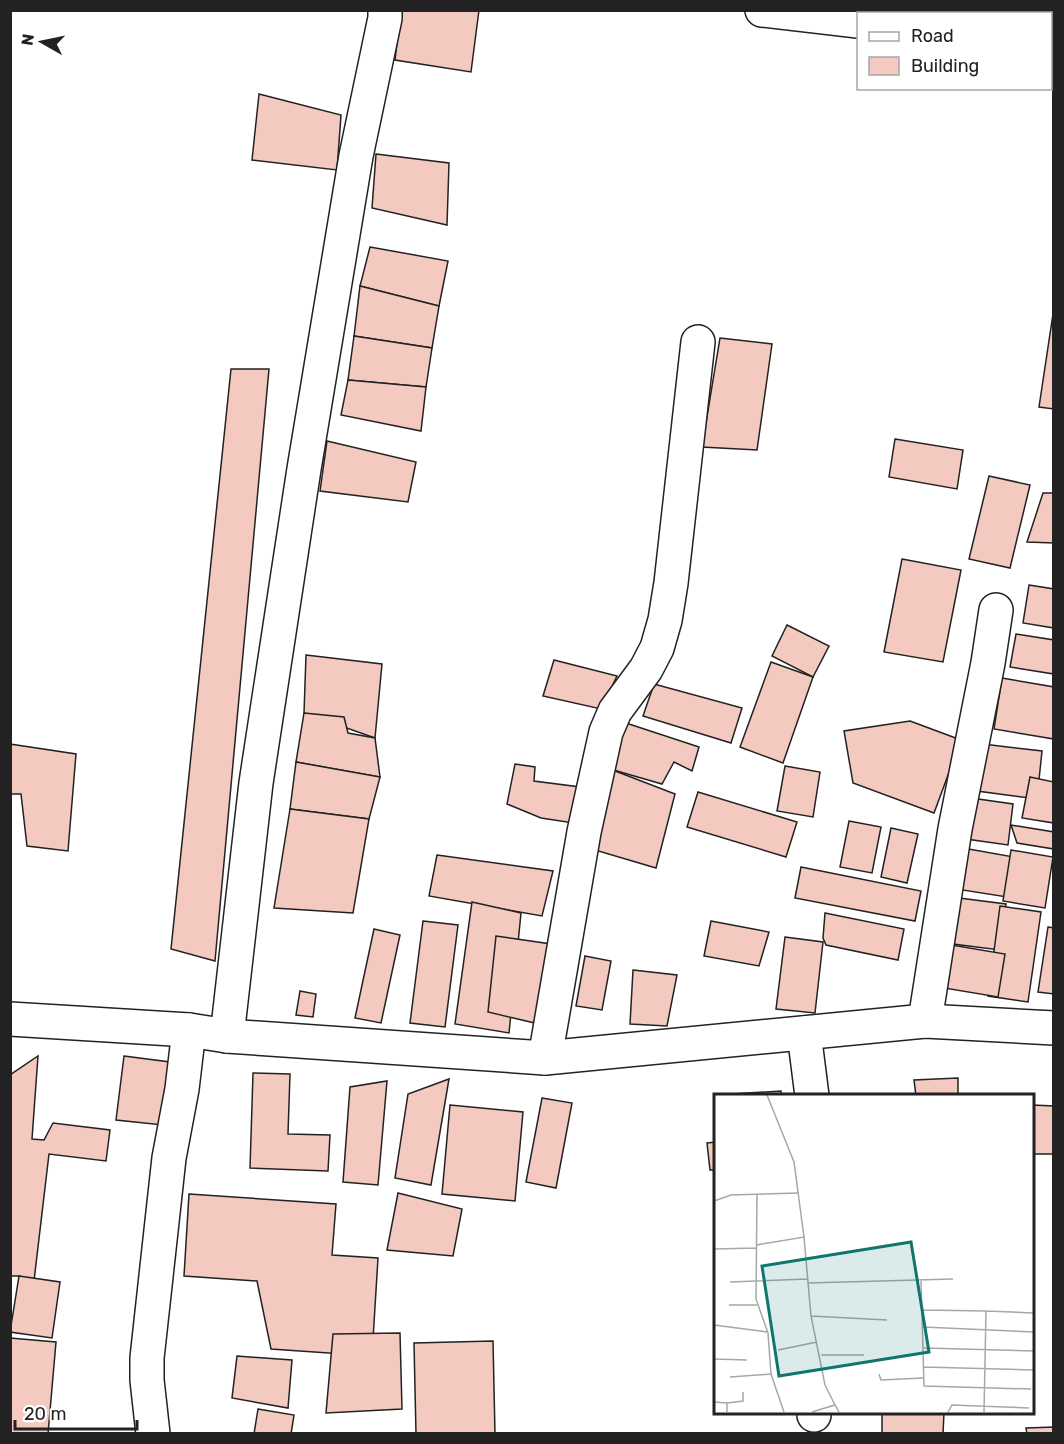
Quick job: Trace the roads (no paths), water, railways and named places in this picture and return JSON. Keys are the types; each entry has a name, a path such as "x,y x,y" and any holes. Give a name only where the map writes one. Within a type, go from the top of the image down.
{"street":[{"path":"227,1036 256,783 304,469 356,156 385,10"},
{"path":"762,10 822,14 857,21"},
{"path":"545,1058 584,832 606,732 615,711 646,669 657,648 665,620 699,342"},
{"path":"925,1021 955,830 988,663 996,610"},
{"path":"10,1019 189,1030 227,1036 545,1058 925,1021 1053,1028"},
{"path":"153,1434 147,1358 169,1158 182,1089 189,1030"},
{"path":"804,1033 812,1094"}]}
